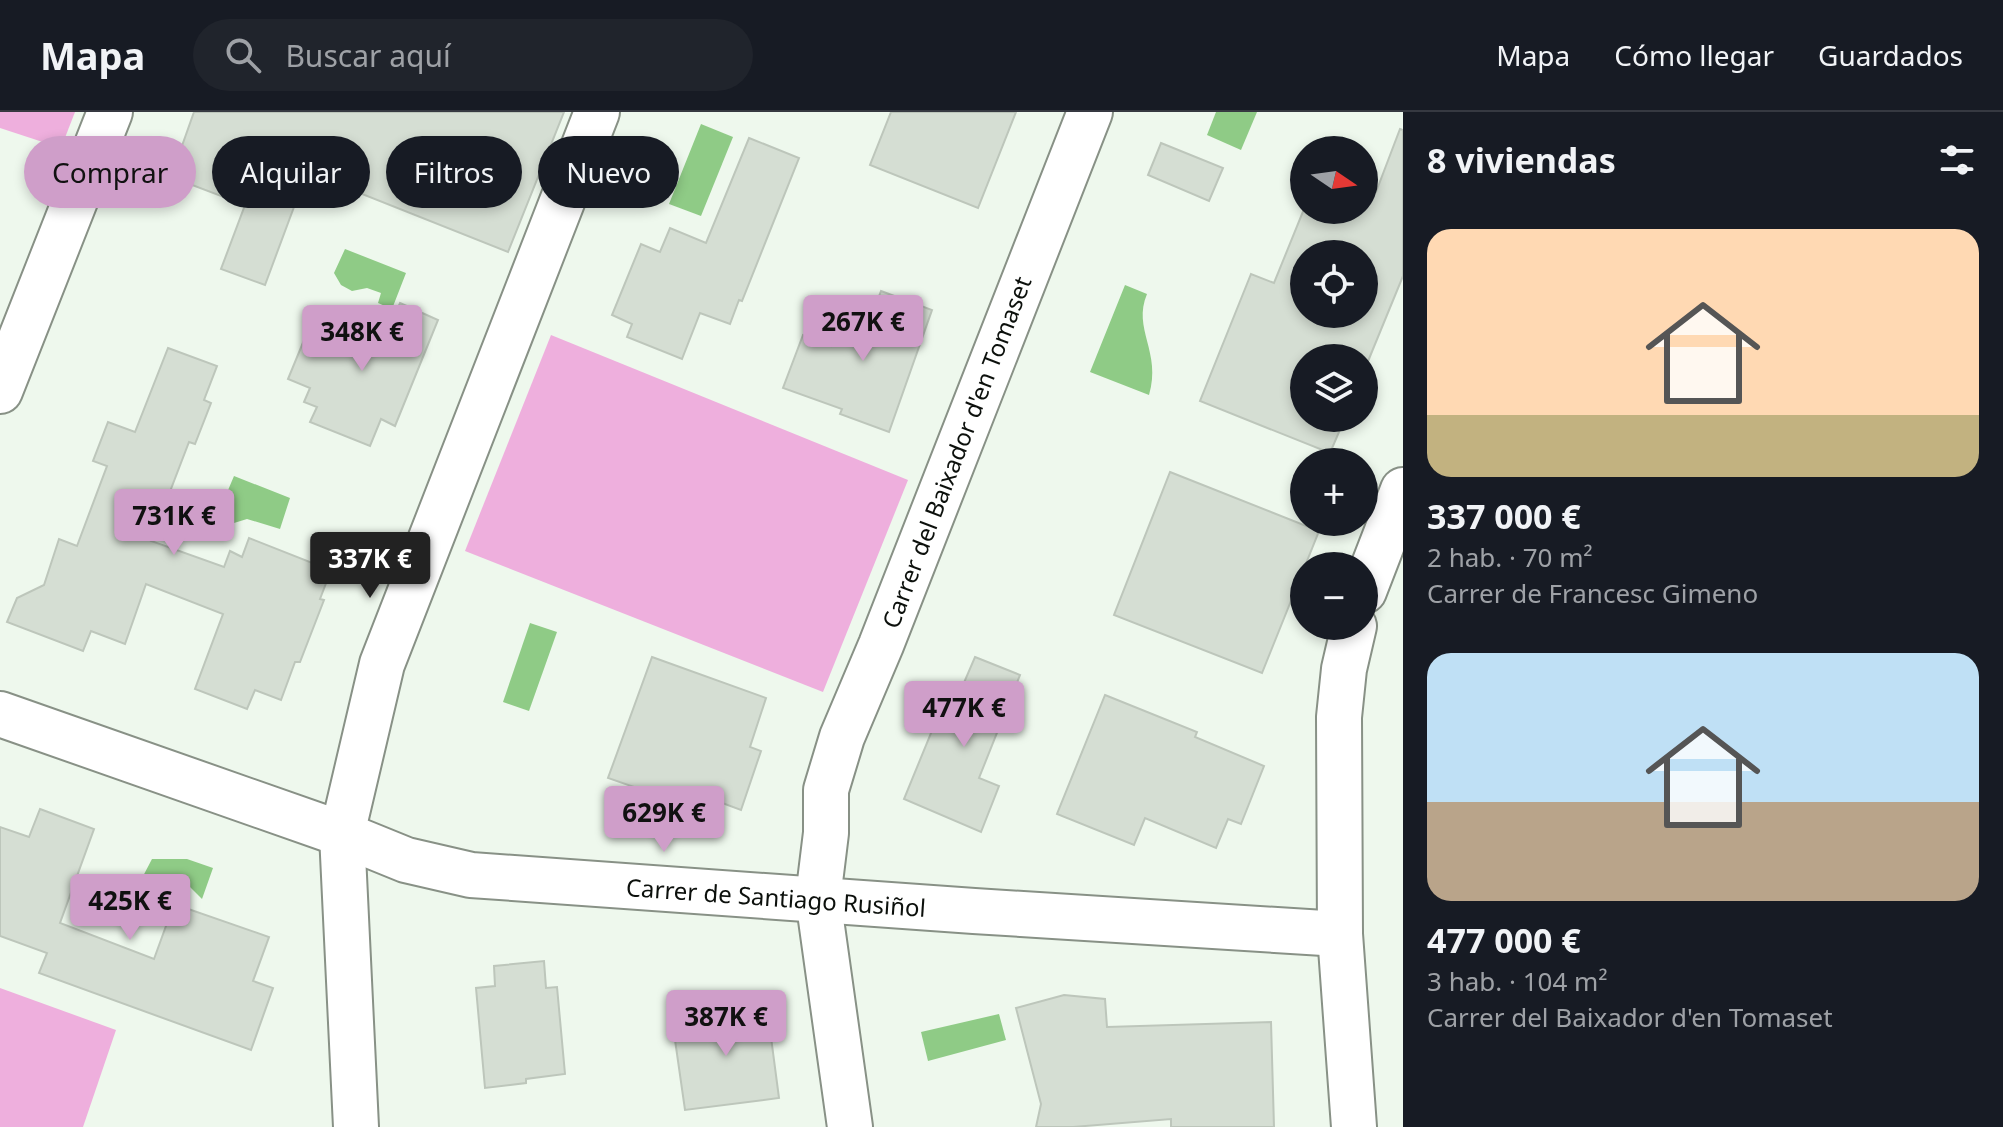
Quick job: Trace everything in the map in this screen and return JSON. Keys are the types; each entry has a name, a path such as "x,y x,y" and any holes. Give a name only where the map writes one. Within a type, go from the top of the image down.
{"street":[{"path":"0,391 110,112"},
{"path":"356,1127 342,834 382,664 597,112"},
{"name":"Carrer del Baixador d'en Tomaset","path":"850,1127 818,898 826,833 826,790 842,737 1090,112"},
{"path":"1378,555 1403,490"},
{"path":"1351,640 1339,717 1340,934 1354,1127"},
{"name":"Carrer de Santiago Rusiñol","path":"0,714 342,834 406,860 471,875 1340,934"}],"shaded area":[{"path":"0,112 75,112 66,136 24,136 0,128"},
{"path":"1216,112 1257,112 1241,150 1207,135"},
{"path":"701,124 733,137 701,216 679,208 679,179"},
{"path":"345,249 406,273 392,309 378,303 381,293 367,288 352,291 341,285 334,273"},
{"path":"1125,285 1147,294 1143,318 1152,366 1149,395 1090,372"},
{"path":"551,335 908,480 823,692 465,551"},
{"path":"234,476 290,498 280,529 247,519 234,523 227,534 212,528"},
{"path":"530,623 557,632 529,711 503,702"},
{"path":"152,859 187,859 213,868 202,899 186,883 166,888 162,895 150,901 141,880"},
{"path":"0,988 116,1030 83,1127 0,1127"},
{"path":"999,1014 1006,1040 928,1061 921,1032"}],"building":[{"path":"194,112 564,112 554,136 538,136 538,177 508,252 397,208 522,208 522,136 386,136 386,203 370,197 370,136 212,136 212,193 196,186 196,136 186,136"},
{"path":"891,112 1016,112 978,208 870,165"},
{"path":"1400,129 1403,130 1403,276 1375,344 1290,344 1290,432 1339,432 1332,448 1318,448 1200,401 1251,274 1274,283 1290,244 1290,328 1378,328 1378,240 1291,240 1298,224 1378,224 1378,187"},
{"path":"749,138 799,158 730,324 700,313 682,359 627,337 632,324 612,315 641,244 660,252 670,228 706,243"},
{"path":"1161,143 1223,168 1209,201 1148,175"},
{"path":"244,208 294,208 265,285 221,269"},
{"path":"881,291 932,310 889,432 840,414 842,409 783,388 803,335 831,346 841,321 866,331"},
{"path":"400,303 438,320 395,426 381,419 370,446 310,422 317,407 304,402 310,388 288,379 311,323 352,341 358,325 386,336"},
{"path":"168,348 217,366 204,400 211,403 195,444 189,442 151,541 224,567 230,551 242,557 249,538 315,564 312,572 328,578 320,599 324,600 300,662 295,662 281,700 255,690 247,709 195,689 223,614 146,584 125,644 91,631 83,651 7,622 17,598 44,585 59,539 77,546 107,466 93,461 108,422 135,432"},
{"path":"1170,472 1290,520 1290,536 1317,536 1311,552 1290,552 1290,603 1262,673 1114,615"},
{"path":"652,657 766,698 750,747 761,751 741,810 682,788 677,802 608,778"},
{"path":"975,657 1020,675 979,778 999,786 981,832 904,799 938,716 948,720"},
{"path":"1105,695 1197,732 1195,737 1264,766 1241,824 1228,819 1216,848 1145,818 1134,845 1057,814"},
{"path":"40,809 94,829 60,923 154,959 174,904 269,937 253,981 273,988 251,1050 39,973 47,953 0,936 0,827 29,837"},
{"path":"544,961 546,988 557,987 565,1074 485,1088 476,988 495,986 494,966"},
{"path":"1064,995 1105,999 1107,1027 1271,1022 1274,1127 1171,1127 1171,1119 1036,1127 1041,1104 1016,1008"},
{"path":"767,1007 779,1098 685,1110 672,1019"}]}
